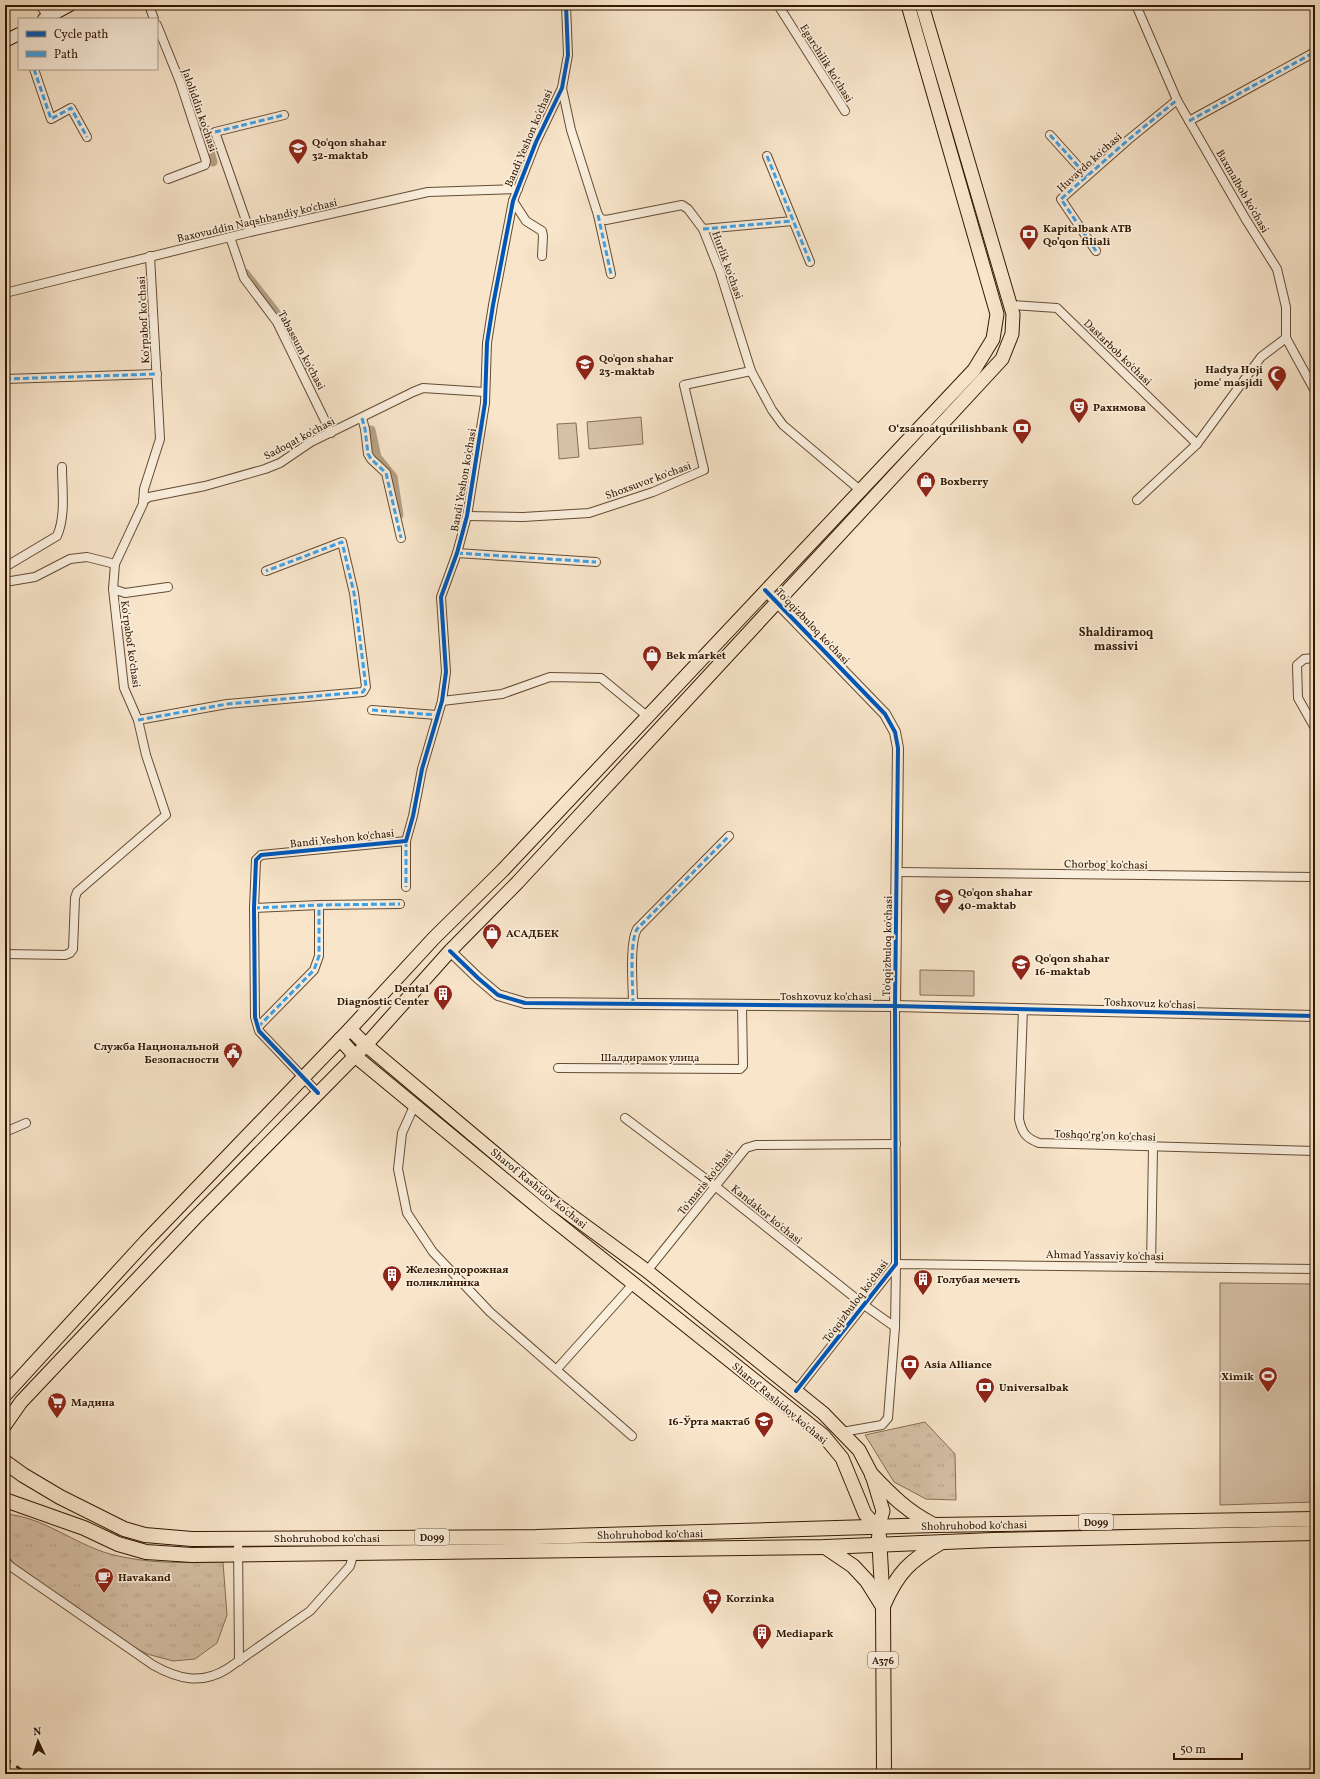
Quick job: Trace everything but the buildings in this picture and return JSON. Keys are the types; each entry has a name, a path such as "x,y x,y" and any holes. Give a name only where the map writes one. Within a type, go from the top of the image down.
{"highway":[{"name":"Shohruhobod koʻchasi","path":"5,1462 23,1475 60,1497 124,1529 145,1535 192,1539 536,1537 878,1528 935,1525 1315,1519"},
{"path":"872,1475 898,1502 916,1516 935,1525"},
{"name":"Shohruhobod koʻchasi","path":"5,1500 59,1519 118,1544 146,1552 192,1555 825,1547 942,1542 1315,1533"},
{"path":"878,1528 879,1545"},
{"path":"883,1607 893,1584 904,1569 922,1554 942,1542"},
{"name":"A376","path":"879,1545 883,1607 884,1774"},
{"path":"825,1547 853,1566 862,1576 883,1607"}],"main road":[{"path":"46,18 70,5"},
{"path":"5,1395 146,1241 350,1029 387,988 502,870 974,370 993,339 997,314 908,5"},
{"path":"5,1425 21,1402 195,1218 366,1046 450,951 528,871 776,601 871,502 1002,359 1012,334 1013,314 1011,305 922,5"},
{"path":"5,41 18,34"},
{"name":"Sharof Rashidov ko'chasi","path":"350,1029 366,1046 553,1202 647,1271 796,1391 842,1432 859,1450 872,1475 883,1511 878,1528"},
{"name":"Sharof Rashidov ko'chasi","path":"340,1039 355,1056 415,1104 545,1213 823,1435 842,1458 865,1514 878,1528"},
{"path":"699,1336 711,1322"}],"street":[{"path":"40,5 46,18"},
{"path":"149,5 154,18"},
{"name":"Bandi Yeshon ko'chasi","path":"318,1093 263,1036 255,1017 254,908 256,860 261,855 406,841 413,816 422,769 442,701 446,672 441,597 457,553 467,516 485,404 487,343 492,305 513,201 536,142 562,88 568,55 566,5"},
{"name":"Egarchilik koʻchasi","path":"778,5 845,112"},
{"name":"Baxmalbob ko'chasi","path":"1136,5 1177,100 1277,269 1286,307 1286,338 1315,391"},
{"name":"Jaloliddin ko'chasi","path":"158,27 180,82 206,161 206,165 168,179"},
{"path":"1189,121 1315,52"},
{"path":"34,70 51,119 71,108 87,137"},
{"path":"562,88 571,130 598,215 611,274"},
{"name":"Huvaydo ko'chasi","path":"1096,251 1061,199 1177,100"},
{"name":"Jaloliddin ko'chasi","path":"250,232 215,132 284,115"},
{"path":"1050,135 1087,176"},
{"path":"767,156 810,262"},
{"name":"Baxovuddin Naqshbandiy ko'chasi","path":"5,293 250,232 428,192 518,189"},
{"path":"513,201 526,221 542,231 542,256"},
{"name":"Hurlik ko'chasi","path":"598,215 601,219 606,220 685,206 703,229 720,272 751,371 772,410 783,425 860,490"},
{"path":"703,229 793,221"},
{"name":"Tabassum ko'chasi","path":"230,237 244,278 277,322 331,433"},
{"name":"Ko'rpabof koʻchasi","path":"5,954 65,955 70,953 73,949 75,898 77,892 165,817 166,813 146,755 138,720 124,688 113,589 115,564 143,504 144,489 160,439 150,256"},
{"name":"Dastarbob ko'chasi","path":"1011,305 1057,308 1197,444"},
{"path":"1137,500 1197,444 1261,357 1286,338"},
{"name":"Shoxsuvor ko'chasi","path":"467,516 523,517 589,513 653,492 704,470 684,385 751,371"},
{"path":"5,379 157,374"},
{"name":"Sadoqat ko'chasi","path":"143,501 149,497 205,486 280,463 311,442 424,388 485,392"},
{"path":"362,418 368,454 371,459 386,473 401,538"},
{"path":"5,567 57,536 62,518 62,467"},
{"path":"138,720 227,704 363,692 366,687 354,593 342,542 266,571"},
{"path":"457,553 596,562"},
{"path":"5,582 35,577 70,559 87,558 115,564"},
{"path":"113,589 125,593 168,587"},
{"name":"To'qqizbuloq ko'chasi","path":"765,590 885,714 895,732 898,748 895,1006 896,1264 895,1327 888,1418 882,1425 842,1432"},
{"path":"1315,658 1304,659 1297,665 1298,698 1315,728"},
{"path":"442,701 502,694 550,677 601,678 647,716"},
{"path":"372,710 437,715"},
{"path":"633,1004 632,955 636,929 729,836"},
{"path":"406,841 406,887"},
{"name":"Chorbog' ko'chasi","path":"897,872 1315,877"},
{"path":"254,908 319,905 400,904"},
{"path":"258,1027 314,970 319,956 319,905"},
{"name":"Toshxovuz koʻchasi","path":"450,951 498,995 525,1003 1023,1008 1315,1016"},
{"name":"Шалдирамок улица","path":"558,1068 742,1068 742,1005"},
{"name":"Toshqoʻrgʻon koʻchasi","path":"1023,1008 1019,1119 1021,1130 1029,1139 1039,1143 1153,1148 1315,1151"},
{"path":"415,1104 402,1133 398,1169 407,1213 433,1252 490,1312 632,1436"},
{"name":"Kandakor ko'chasi","path":"626,1118 715,1186 864,1305 895,1327"},
{"path":"5,1132 26,1123"},
{"name":"To'maris ko'chasi","path":"647,1271 746,1148 751,1146 896,1144"},
{"path":"1151,1267 1153,1148"},
{"name":"To'qqizbuloq ko'chasi","path":"796,1391 896,1264"},
{"name":"Ahmad Yassaviy ko'chasi","path":"896,1264 1315,1269"},
{"path":"557,1369 634,1283"},
{"path":"238,1539 239,1661"},
{"path":"5,1560 10,1566 146,1661 168,1674 194,1679 216,1676 310,1611 350,1566 354,1552"}],"green space":[{"path":"641,417 643,444 589,449 587,422"},
{"path":"576,423 579,457 559,459 557,424"},
{"path":"920,970 974,971 974,996 920,995"},
{"name":"Ximik","path":"1220,1283 1315,1284 1315,1502 1220,1505"},
{"path":"925,1422 955,1454 956,1500 926,1499 894,1482 865,1435"},
{"path":"5,1514 33,1520 97,1550 110,1554 138,1560 166,1562 223,1562 227,1615 217,1643 195,1659 173,1661 147,1654 112,1635 5,1557"}],"waterway":[{"path":"203,128 213,162"},
{"path":"245,273 275,311 303,367"},
{"path":"371,430 377,457 393,477 399,515"}],"railway":[{"path":"5,1758 27,1774"}],"marked path":[{"path":"1189,121 1315,52"},
{"path":"34,70 51,119 71,108 87,137"},
{"path":"1096,251 1061,199 1128,140 1177,100"},
{"path":"215,132 284,115"},
{"path":"1050,135 1087,176"},
{"path":"767,156 810,262"},
{"path":"598,215 611,274"},
{"path":"703,229 793,221"},
{"path":"5,379 157,374"},
{"path":"362,418 368,454 371,459 386,473 401,538"},
{"path":"138,720 227,704 363,692 366,687 354,593 342,542 266,571"},
{"path":"457,553 596,562"},
{"path":"372,710 437,715"},
{"path":"633,1004 632,955 637,929 729,836"},
{"path":"406,841 406,887"},
{"path":"254,908 319,905 400,904"},
{"path":"258,1027 314,970 319,956 319,905"}],"cycle path":[{"path":"318,1093 259,1031 255,1017 254,908 256,860 261,855 406,841 413,816 422,769 442,701 446,672 441,597 457,553 467,516 485,403 487,343 493,305 513,201 536,142 562,88 568,55 566,5"},
{"path":"765,590 885,714 895,732 898,748 895,1006 896,1264 796,1391"},
{"path":"450,951 498,995 525,1003 895,1006 1315,1016"}],"place":[{"name":"Qo'qon shahar 32-maktab","path":"298,165"},
{"name":"Kapitalbank ATB Qo’qon filiali","path":"1029,251"},
{"name":"Qo'qon shahar 23-maktab","path":"585,381"},
{"name":"Hadya Hoji jome' masjidi","path":"1277,392"},
{"name":"Рахимова","path":"1079,424"},
{"name":"Oʻzsanoatqurilishbank","path":"1022,445"},
{"name":"Boxberry","path":"926,498"},
{"name":"Bek market","path":"652,672"},
{"name":"Qo'qon shahar 40-maktab","path":"944,915"},
{"name":"АСАДБЕК","path":"492,950"},
{"name":"Qo'qon shahar 16-maktab","path":"1021,981"},
{"name":"Dental Diagnostic Center","path":"443,1011"},
{"name":"Служба Национальной Безопасности","path":"233,1069"},
{"name":"Железнодорожная поликлиника","path":"392,1292"},
{"name":"Голубая мечеть","path":"923,1296"},
{"name":"Asia Alliance","path":"910,1381"},
{"name":"Ximik","path":"1268,1393"},
{"name":"Universalbak","path":"985,1404"},
{"name":"Мадина","path":"57,1419"},
{"name":"16-Ўрта мактаб","path":"764,1438"},
{"name":"Havakand","path":"104,1594"},
{"name":"Korzinka","path":"712,1615"},
{"name":"Mediapark","path":"762,1650"}],"district":[{"name":"Shaldiramoq massivi","path":"1116,639"}]}
